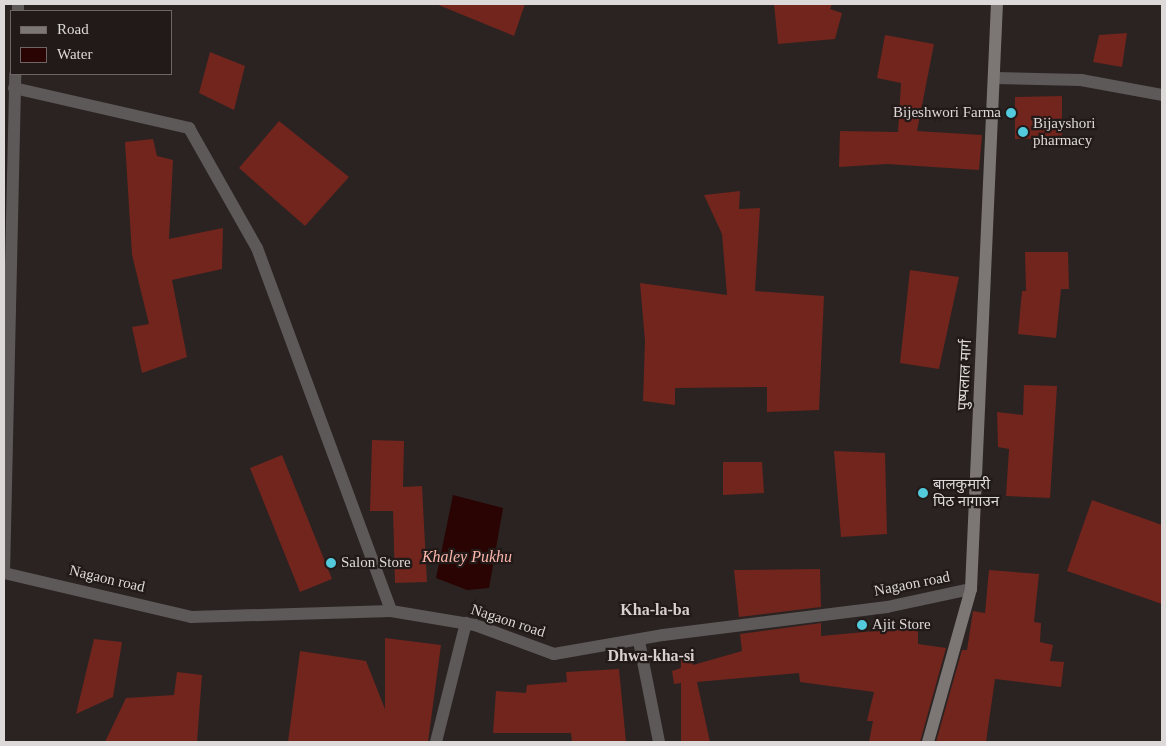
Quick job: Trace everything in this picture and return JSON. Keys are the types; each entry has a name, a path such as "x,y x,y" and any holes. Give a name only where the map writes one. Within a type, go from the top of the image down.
{"street":[{"name":"पुष्पलाल मार्ग","path":"928,742 971,589 996,78 997,4"},
{"path":"4,573 15,75"},
{"path":"996,78 1081,80 1162,95"},
{"path":"14,88 189,128 257,248 391,611"},
{"name":"Nagaon road","path":"4,573 191,616 391,611 466,623 554,654 887,607 971,589"},
{"path":"436,742 466,623"},
{"path":"640,641 659,742"}],"water":[{"name":"Khaley Pukhu","path":"453,495 503,508 489,588 467,590 436,578"}],"building":[{"path":"436,4 525,4 514,36"},
{"path":"774,4 832,4 830,9 842,13 835,39 778,44"},
{"path":"1127,33 1122,67 1093,62 1099,35"},
{"path":"885,35 934,44 917,131 982,135 979,170 887,164 839,167 840,131 898,132 901,83 877,78"},
{"path":"210,52 245,66 234,110 199,93"},
{"path":"1062,96 1062,138 1015,139 1015,97"},
{"path":"279,121 349,177 305,226 239,168"},
{"path":"153,139 157,156 173,160 169,239 223,228 222,269 172,280 187,357 142,373 132,327 149,324 132,255 125,142"},
{"path":"740,191 739,209 760,208 755,291 824,296 819,410 767,412 767,387 675,388 675,405 643,401 645,341 640,283 727,295 722,234 704,195"},
{"path":"1025,252 1068,252 1069,289 1061,289 1056,338 1018,334 1022,291 1026,291"},
{"path":"910,270 959,277 939,369 900,363"},
{"path":"1024,385 1057,386 1050,498 1006,496 1009,449 998,447 997,412 1023,415"},
{"path":"372,440 404,441 403,487 422,486 427,582 395,583 393,511 370,511"},
{"path":"834,451 885,453 887,534 841,537"},
{"path":"282,455 332,579 300,592 250,468"},
{"path":"723,462 762,462 764,493 723,495"},
{"path":"1092,500 1162,525 1162,604 1067,571"},
{"path":"820,569 821,607 739,617 734,570"},
{"path":"989,570 1039,574 1034,622 1041,623 1040,642 1053,645 1050,661 1064,662 1061,687 995,679 986,742 936,742 962,650 967,650 973,611 985,613"},
{"path":"821,623 821,636 918,627 918,644 946,648 920,742 869,742 873,721 867,721 874,692 800,682 799,673 697,682 710,742 681,742 681,683 674,684 672,671 681,668 681,658 691,657 693,665 742,651 740,634"},
{"path":"385,638 441,645 428,742 288,742 300,651 366,661 385,709"},
{"path":"94,639 122,642 113,697 76,714"},
{"path":"619,669 626,742 572,742 571,733 493,733 496,691 526,693 527,685 567,682 566,672"},
{"path":"177,672 202,675 197,742 105,742 126,698 174,695"}],"place":[{"name":"Bijeshwori Farma","path":"1011,113"},
{"name":"Bijayshori pharmacy","path":"1023,132"},
{"name":"बालकुमारी पिठ नागाउन","path":"923,493"},
{"name":"Salon Store","path":"331,563"},
{"name":"Ajit Store","path":"862,625"}],"district":[{"name":"Kha-la-ba","path":"655,610"},
{"name":"Dhwa-kha-si","path":"651,656"}]}
